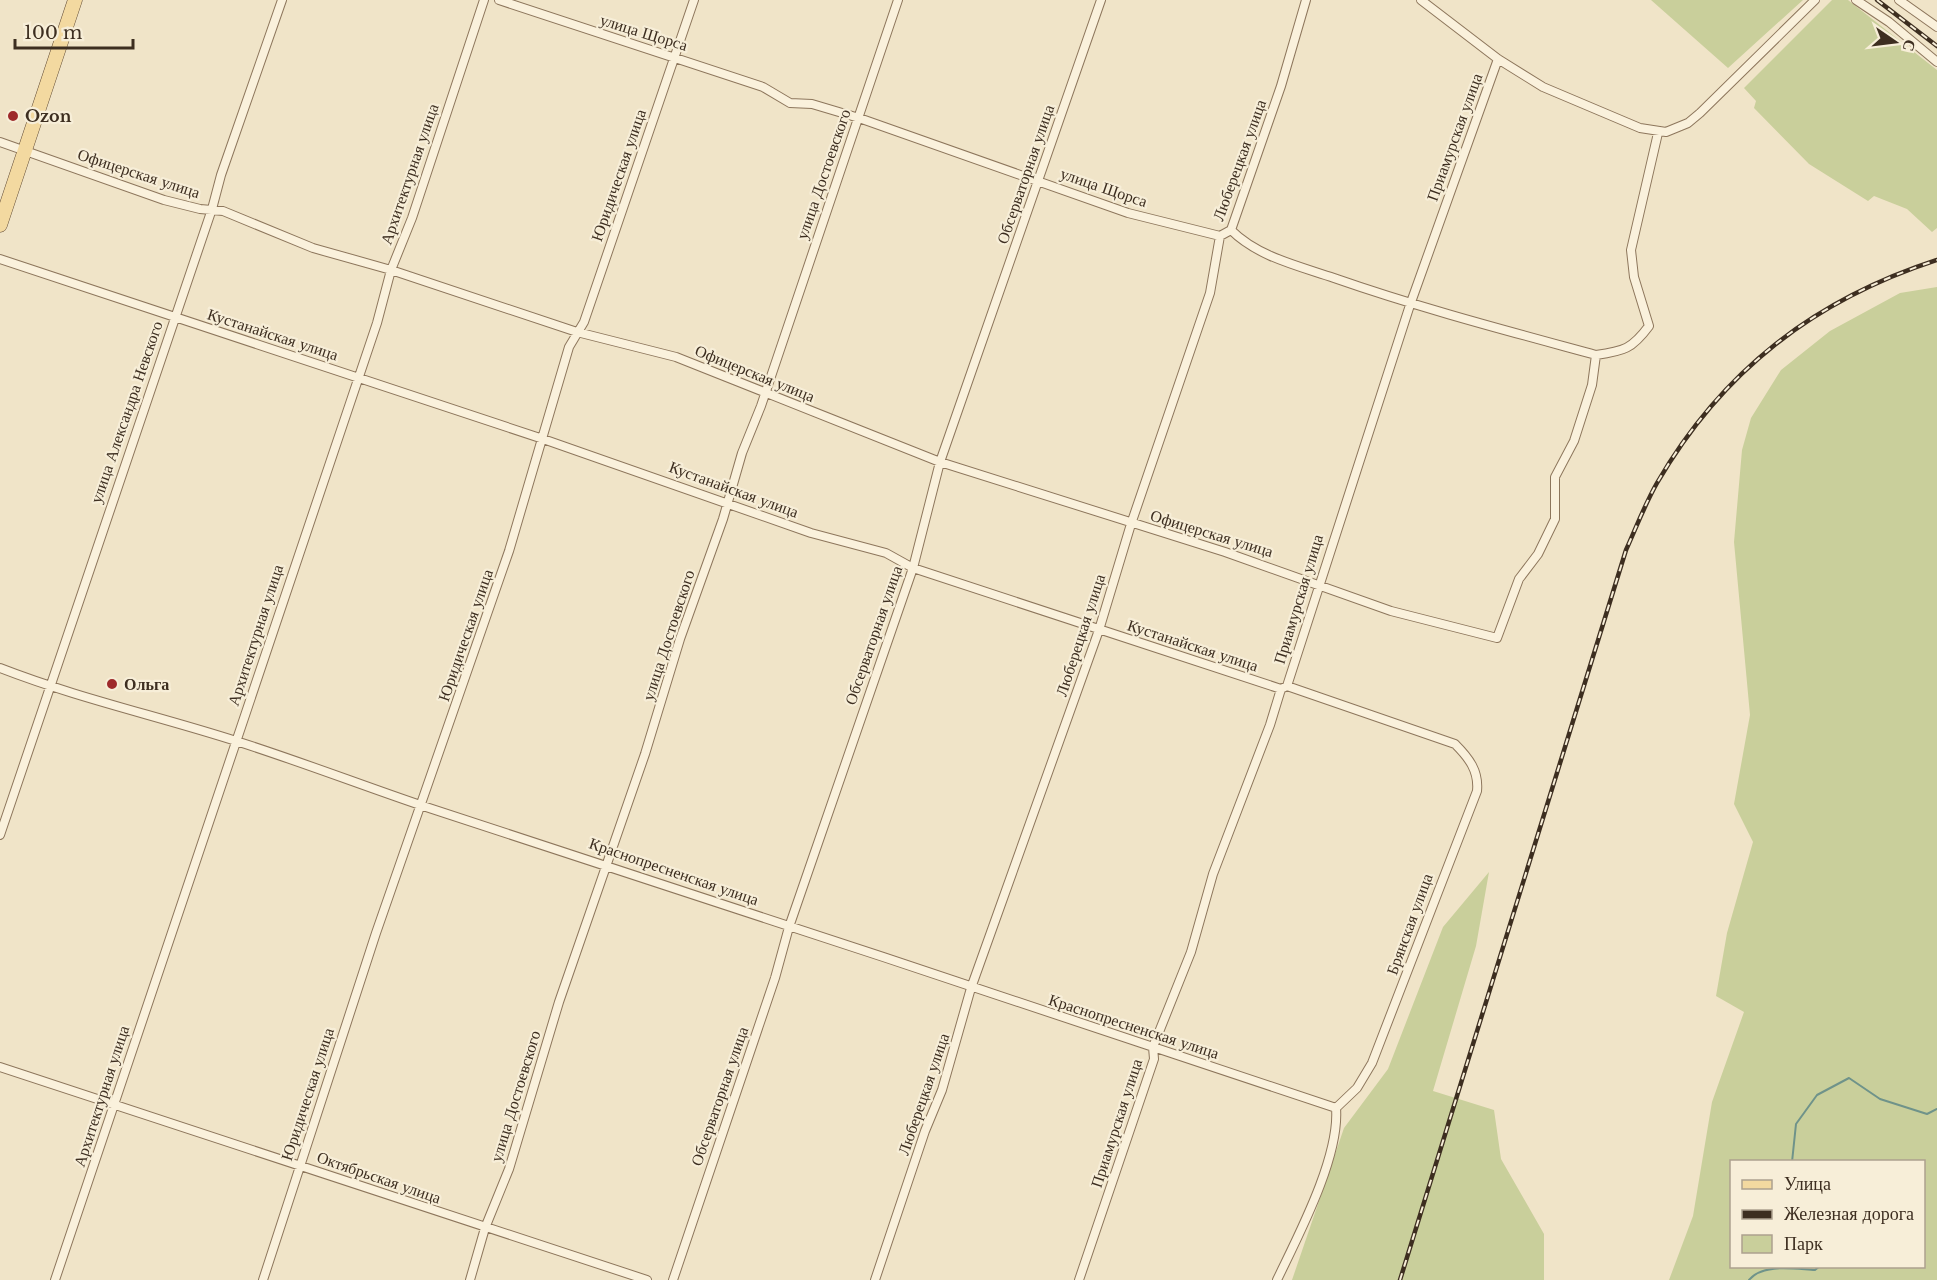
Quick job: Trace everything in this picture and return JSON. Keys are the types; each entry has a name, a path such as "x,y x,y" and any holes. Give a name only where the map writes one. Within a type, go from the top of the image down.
{"main road":[{"path":"0,225 75,0"}],"street":[{"name":"улица Александра Невского","path":"0,835 282,0"},
{"name":"Архитектурная улица","path":"55,1280 484,0"},
{"name":"улица Щорса","path":"499,0 574,27 675,57 763,87 790,103 812,104 859,118 1128,213 1220,236"},
{"name":"Юридическая улица","path":"263,1280 299,1165 420,805 425,798 509,551 543,439 551,403 577,332 584,322 694,0"},
{"name":"улица Достоевского","path":"470,1280 485,1228 509,1169 559,1002 605,863 645,754 680,639 898,0"},
{"name":"Обсерваторная улица","path":"673,1280 775,978 789,927 913,568 940,462 1101,0"},
{"name":"Люберецкая улица","path":"1231,230 1281,86 1306,0"},
{"path":"1421,0 1498,59 1544,87 1640,128 1658,133 1688,123 1700,113 1737,79 1812,2"},
{"path":"1856,0 1889,22 1937,62"},
{"path":"1899,0 1937,27"},
{"name":"Приамурская улица","path":"1079,1280 1154,1059 1153,1047 1191,952 1213,874 1284,687 1410,305 1498,59"},
{"path":"1220,236 1231,230 1241,240 1273,257 1410,305 1596,355 1624,351 1638,342 1649,326 1634,277 1631,250 1658,133"},
{"name":"Офицерская улица","path":"0,142 164,200 223,211 313,248 392,270 577,332 676,357 940,462 1319,583 1391,611 1497,638 1519,579 1538,554 1555,519 1555,477 1574,441 1592,385 1596,355"},
{"name":"Люберецкая улица","path":"875,1280 925,1131 942,1090 971,988 1099,630 1131,524 1210,294 1220,236"},
{"name":"Кустанайская улица","path":"0,259 543,439 811,533 886,553 913,568 1455,744"},
{"name":"Краснопресненская улица","path":"0,668 49,687 236,741 420,805 605,863 971,988 1336,1108"},
{"name":"Брянская улица","path":"1336,1108 1357,1088 1372,1063 1477,791 1476,772 1467,755 1455,744"},
{"name":"Октябрьская улица","path":"0,1067 647,1280"},
{"path":"1277,1280 1314,1198 1332,1145 1337,1122 1336,1108"}],"green space":[{"path":"1651,0 1803,0 1728,68"},
{"path":"1832,0 1848,0 1937,70 1937,228 1932,232 1907,209 1874,196 1868,201 1809,164 1754,108 1756,101 1744,88"},
{"path":"1937,287 1937,1280 1669,1280 1693,1216 1712,1102 1744,1012 1716,996 1727,933 1753,842 1734,804 1750,715 1734,542 1742,450 1751,418 1781,370 1830,331 1900,293"},
{"path":"1489,872 1476,946 1433,1091 1494,1110 1501,1159 1544,1234 1544,1280 1292,1280 1344,1128 1388,1069 1443,927"}],"waterway":[{"path":"1792,1160 1796,1124 1817,1095 1849,1078 1880,1099 1927,1114 1937,1109"},
{"path":"1749,1280 1762,1271 1789,1268"},
{"path":"1789,1268 1815,1270 1818,1268"}],"railway":[{"path":"1877,0 1937,46"},
{"path":"1400,1280 1626,550 1657,483 1683,443 1711,407 1775,344 1850,296 1892,276 1937,260"}],"place":[{"name":"Ozon","path":"13,116"},
{"name":"Ольга","path":"112,684"}]}
